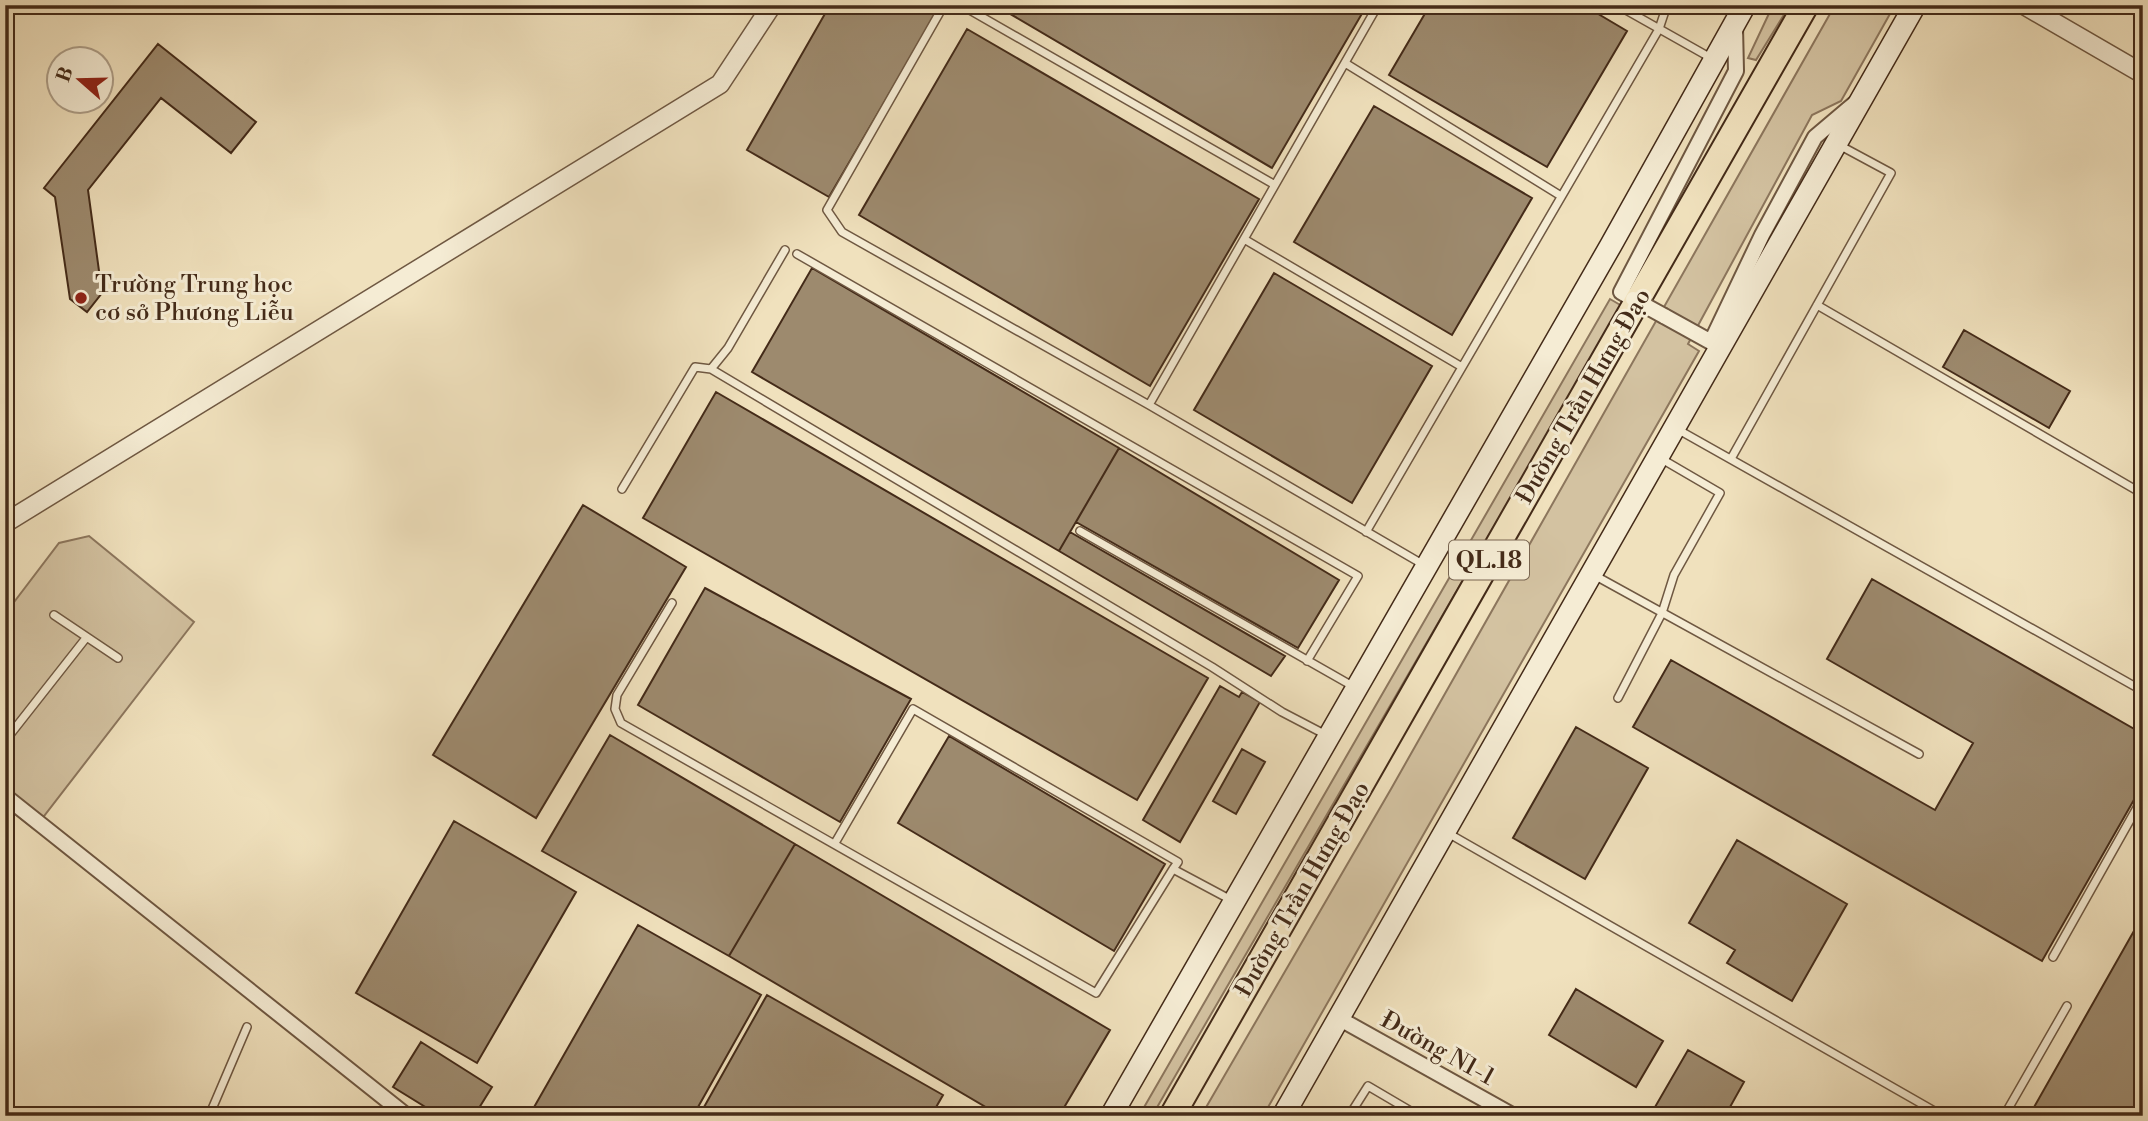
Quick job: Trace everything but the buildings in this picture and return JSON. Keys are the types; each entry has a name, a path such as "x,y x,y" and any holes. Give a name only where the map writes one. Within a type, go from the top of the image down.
{"highway":[{"name":"Đường Trần Hưng Đạo","path":"1172,1116 1806,5"}],"main road":[{"path":"1283,1116 1660,458 1915,5"},
{"name":"Đường Trần Hưng Đạo","path":"1111,1116 1427,567 1740,14"}],"street":[{"path":"5,523 720,84 772,5"},
{"path":"2024,5 2143,74"},
{"path":"1740,14 1736,71 1621,292 1711,342 1775,211 1815,137 1860,99"},
{"path":"5,796 407,1116"},
{"name":"Đường N1-1","path":"1340,1020 1514,1116"}],"lane":[{"path":"944,5 827,210 842,232 1149,405 1427,567"},
{"path":"961,5 1275,185"},
{"path":"1149,405 1378,5"},
{"path":"1617,5 1715,60"},
{"path":"1366,532 1659,29 1667,5"},
{"path":"1345,63 1561,196"},
{"path":"1732,457 1891,173 1836,143"},
{"path":"1244,239 1462,367"},
{"path":"711,369 728,348 785,250"},
{"path":"797,254 1358,576 1307,660"},
{"path":"1817,305 2143,494"},
{"path":"622,489 695,367 711,369 1212,667 1282,712 1328,736"},
{"path":"1676,428 1732,457 2143,691"},
{"path":"1618,698 1662,613 1674,575 1720,493 1660,458"},
{"path":"1080,531 1356,689"},
{"path":"1593,575 1919,754"},
{"path":"671,603 617,695 614,705 617,717 628,728 1096,993 1178,862 913,709 835,843"},
{"path":"54,615 118,658"},
{"path":"5,741 86,638"},
{"path":"2053,957 2143,797"},
{"path":"1446,832 1943,1116"},
{"path":"1173,869 1234,902"},
{"path":"2004,1116 2067,1006"},
{"path":"209,1116 247,1027"},
{"path":"1349,1116 1367,1087 1419,1116"}],"shaded area":[{"path":"1773,5 1790,5 1756,60 1748,58"},
{"path":"1835,5 1895,5 1841,101 1812,115 1688,344 1699,351 1263,1116 1201,1116 1391,789"},
{"path":"1610,299 1622,306 1152,1116 1139,1116"},
{"path":"89,536 194,622 34,829 5,806 5,614 59,543"}],"place":[{"name":"Trường Trung học cơ sở Phương Liễu","path":"81,298"}]}
